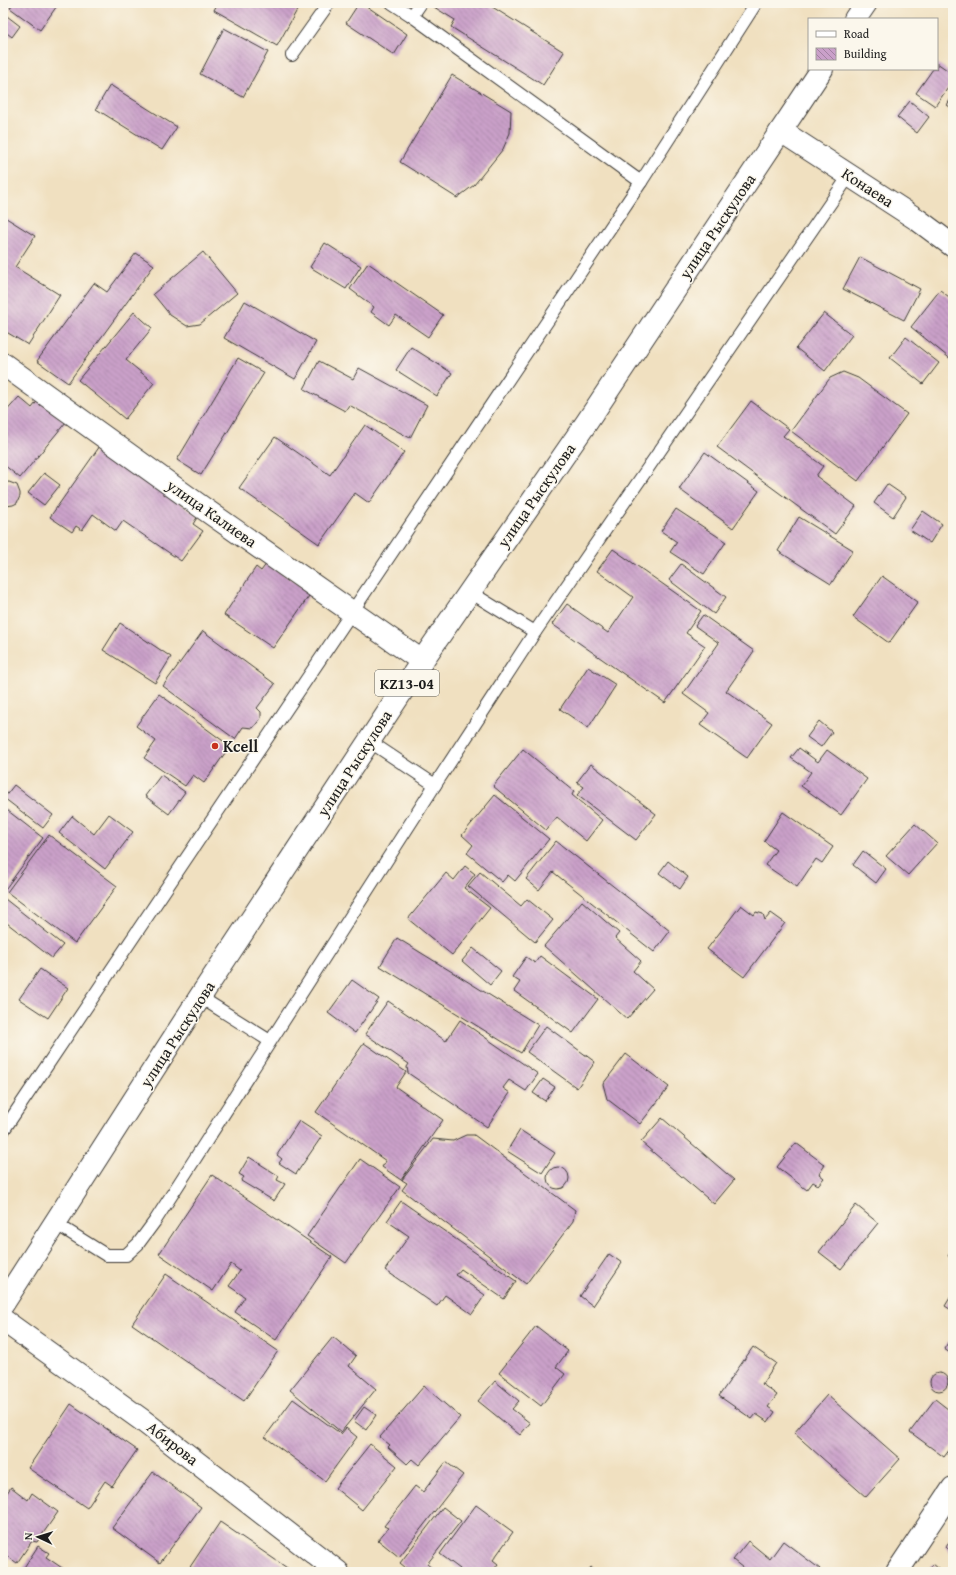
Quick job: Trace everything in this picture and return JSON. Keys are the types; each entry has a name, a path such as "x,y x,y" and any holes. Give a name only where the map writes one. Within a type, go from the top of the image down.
{"main road":[{"name":"улица Рыскулова","path":"3,1304 200,997 422,661 587,422 821,70"},
{"name":"Конаева","path":"781,132 918,220 953,246"},
{"name":"улица Калиева","path":"3,364 203,508 422,661"},
{"name":"Абирова","path":"3,1320 142,1420 338,1572"},
{"path":"896,1572 953,1488"}],"lane":[{"path":"292,55 329,3"},
{"path":"392,3 641,182"},
{"path":"412,16 421,3"},
{"path":"3,1131 641,182 756,3"},
{"path":"55,1223 106,1255 126,1255 138,1244 155,1221 535,632 849,176"},
{"path":"470,592 535,632"},
{"path":"369,741 435,785"},
{"path":"200,997 270,1041"}],"building":[{"path":"13,3 59,3 40,30 10,8"},
{"path":"218,3 301,3 277,46 214,10"},
{"path":"359,3 362,3 407,34 394,55 346,23"},
{"path":"437,3 486,3 564,52 543,85 451,27 455,20 434,7"},
{"path":"3,13 20,26 12,37 3,30"},
{"path":"224,28 268,52 243,97 200,74"},
{"path":"938,64 953,74 953,81 935,106 916,93 932,70 938,70"},
{"path":"452,75 511,111 510,133 503,149 474,185 457,198 400,162"},
{"path":"110,85 177,127 162,150 96,109"},
{"path":"953,95 953,109 947,105"},
{"path":"910,101 929,117 917,133 897,117"},
{"path":"3,216 35,236 15,267 60,295 28,345 3,330"},
{"path":"325,243 361,266 346,289 310,267"},
{"path":"203,252 237,293 200,324 187,326 170,315 153,294"},
{"path":"136,253 154,265 68,383 37,361 94,283 107,292"},
{"path":"860,257 920,289 904,320 843,289"},
{"path":"368,263 443,315 428,337 396,315 389,325 371,312 374,307 350,289"},
{"path":"940,290 953,300 953,361 911,327"},
{"path":"245,301 316,342 295,379 224,338"},
{"path":"134,312 152,328 126,360 154,383 125,419 78,380"},
{"path":"824,313 852,335 825,371 796,348"},
{"path":"906,337 939,363 923,384 890,358"},
{"path":"411,347 452,373 437,396 396,370"},
{"path":"238,358 264,373 201,475 177,460"},
{"path":"319,361 353,379 359,368 427,405 410,438 349,405 345,411 304,389"},
{"path":"843,372 858,378 907,414 858,481 791,431 830,378"},
{"path":"19,397 32,408 39,399 66,422 20,478 3,464 3,415"},
{"path":"751,401 789,429 783,436 823,466 816,476 856,506 835,534 717,447"},
{"path":"365,425 404,452 369,503 355,493 319,544 239,488 275,437 330,475"},
{"path":"100,446 198,516 193,524 203,531 181,561 123,521 116,531 93,514 82,530 76,526 72,532 50,517"},
{"path":"705,452 759,491 733,528 679,489"},
{"path":"44,473 60,485 44,505 28,493"},
{"path":"9,482 17,485 20,496 17,503 6,506 3,505 3,483"},
{"path":"887,484 906,497 893,517 874,503"},
{"path":"676,509 726,542 704,574 670,552 677,542 661,531"},
{"path":"923,511 942,524 930,543 910,530"},
{"path":"799,517 853,550 831,584 778,551"},
{"path":"613,549 701,611 686,633 705,646 665,703 552,624 567,604 608,633 633,597 597,571"},
{"path":"267,563 311,593 273,648 224,615 256,567 261,571"},
{"path":"681,564 726,597 714,614 669,580"},
{"path":"882,576 918,602 889,643 853,617"},
{"path":"703,615 754,651 726,691 772,723 747,758 700,725 709,713 683,694 719,643 695,626"},
{"path":"120,623 171,657 155,683 103,650"},
{"path":"203,631 275,684 257,708 261,712 261,718 253,728 243,727 235,739 163,686"},
{"path":"588,667 616,685 588,728 560,709"},
{"path":"159,694 230,746 204,783 193,775 185,786 144,758 156,741 136,726"},
{"path":"819,721 832,732 821,747 807,737"},
{"path":"799,748 818,762 827,750 867,779 841,815 801,786 811,772 791,758"},
{"path":"523,749 574,791 572,795 602,820 586,841 557,817 546,830 493,786"},
{"path":"591,764 656,814 636,840 577,795 584,787 577,782"},
{"path":"161,775 185,792 169,814 145,796"},
{"path":"14,785 53,815 43,828 4,798"},
{"path":"495,795 549,839 515,881 508,875 502,882 467,853 473,845 462,835"},
{"path":"3,807 43,838 3,892"},
{"path":"783,812 833,847 822,863 816,859 797,887 765,865 776,850 764,841"},
{"path":"109,814 133,832 105,869 59,833 72,816 94,834"},
{"path":"915,824 937,843 908,875 886,856"},
{"path":"49,835 117,886 75,943 7,892"},
{"path":"556,841 670,931 654,952 553,872 539,890 526,879"},
{"path":"863,851 886,869 876,883 853,865"},
{"path":"668,861 688,877 680,889 659,873"},
{"path":"465,866 475,874 464,888 490,908 452,955 408,919 446,873 454,880"},
{"path":"480,872 521,906 527,899 553,920 535,942 468,886"},
{"path":"5,899 63,945 52,958 3,920 3,902"},
{"path":"582,901 619,933 615,938 641,961 633,971 653,989 627,1019 544,946"},
{"path":"741,905 754,915 756,912 763,914 765,920 771,913 785,923 744,977 707,949"},
{"path":"397,938 538,1025 521,1053 380,966"},
{"path":"473,948 501,971 490,985 462,961"},
{"path":"540,956 598,999 573,1033 514,991 520,982 512,977 526,957 535,963"},
{"path":"40,969 68,988 48,1018 19,999"},
{"path":"352,980 379,999 355,1033 328,1013"},
{"path":"388,1001 446,1041 460,1020 538,1074 526,1091 509,1080 503,1088 510,1093 487,1127 408,1073 407,1067 409,1064 365,1034"},
{"path":"546,1026 595,1062 577,1088 527,1052"},
{"path":"364,1043 406,1072 396,1087 443,1120 401,1180 382,1167 386,1161 316,1112"},
{"path":"626,1054 669,1087 640,1124 607,1099 603,1084"},
{"path":"543,1079 555,1087 545,1101 533,1093"},
{"path":"662,1118 734,1180 714,1204 641,1142"},
{"path":"299,1121 322,1136 296,1174 279,1163 282,1159 277,1155"},
{"path":"520,1130 555,1153 542,1173 507,1151"},
{"path":"466,1135 474,1135 575,1210 573,1221 526,1284 402,1190 407,1183 402,1180 433,1139 453,1141"},
{"path":"796,1143 825,1165 819,1174 824,1178 818,1185 813,1182 807,1190 777,1167"},
{"path":"249,1157 279,1176 277,1180 285,1184 274,1201 241,1181 244,1177 239,1174"},
{"path":"360,1159 400,1187 346,1263 307,1236"},
{"path":"558,1167 566,1170 569,1178 566,1186 558,1189 550,1186 547,1178 550,1170"},
{"path":"212,1175 332,1257 276,1340 235,1312 245,1297 229,1286 240,1271 231,1264 213,1291 159,1254"},
{"path":"401,1201 516,1281 504,1299 461,1269 456,1275 485,1295 472,1314 445,1295 437,1306 385,1270 409,1236 387,1221"},
{"path":"856,1205 878,1223 841,1269 819,1252"},
{"path":"953,1248 953,1259 948,1256"},
{"path":"609,1254 622,1263 593,1306 580,1296"},
{"path":"166,1274 278,1351 244,1401 132,1324"},
{"path":"953,1293 953,1311 945,1306"},
{"path":"536,1326 568,1351 556,1367 565,1374 541,1406 499,1373"},
{"path":"953,1335 953,1355 944,1349"},
{"path":"333,1337 356,1356 349,1366 376,1389 341,1432 290,1390"},
{"path":"753,1347 776,1363 762,1384 777,1395 768,1407 775,1412 768,1422 756,1414 752,1419 719,1396"},
{"path":"939,1373 945,1376 948,1382 945,1388 939,1391 933,1388 930,1382 933,1376"},
{"path":"495,1381 519,1401 512,1409 530,1423 520,1435 478,1401"},
{"path":"424,1386 460,1417 419,1465 412,1459 407,1464 388,1447 390,1445 380,1437"},
{"path":"827,1395 900,1459 866,1497 794,1433"},
{"path":"293,1399 341,1434 346,1428 357,1437 325,1481 265,1437"},
{"path":"935,1399 953,1413 953,1445 944,1457 910,1432"},
{"path":"71,1404 137,1450 112,1486 105,1481 87,1508 28,1468"},
{"path":"364,1407 376,1415 366,1430 354,1421"},
{"path":"370,1444 397,1466 362,1510 335,1488"},
{"path":"446,1462 463,1475 399,1557 378,1540 388,1528 384,1526 415,1486 423,1492"},
{"path":"153,1472 201,1507 160,1563 112,1528"},
{"path":"11,1487 28,1500 32,1493 58,1512 37,1542 32,1541 17,1563 3,1553 3,1499"},
{"path":"476,1505 513,1532 493,1560 498,1564 492,1572 459,1572 460,1569 440,1554"},
{"path":"443,1507 461,1521 427,1564 437,1572 411,1572 400,1563"},
{"path":"220,1522 293,1572 256,1572 251,1569 249,1572 198,1572 190,1567"},
{"path":"953,1537 953,1554 945,1547"},
{"path":"748,1541 770,1559 783,1541 820,1569 818,1572 748,1572 733,1560"},
{"path":"38,1546 49,1553 46,1557 68,1572 21,1572"},
{"path":"933,1564 943,1572 927,1572"},
{"path":"591,1567 597,1572 587,1572"}],"place":[{"name":"Kcell","path":"215,746"}]}
